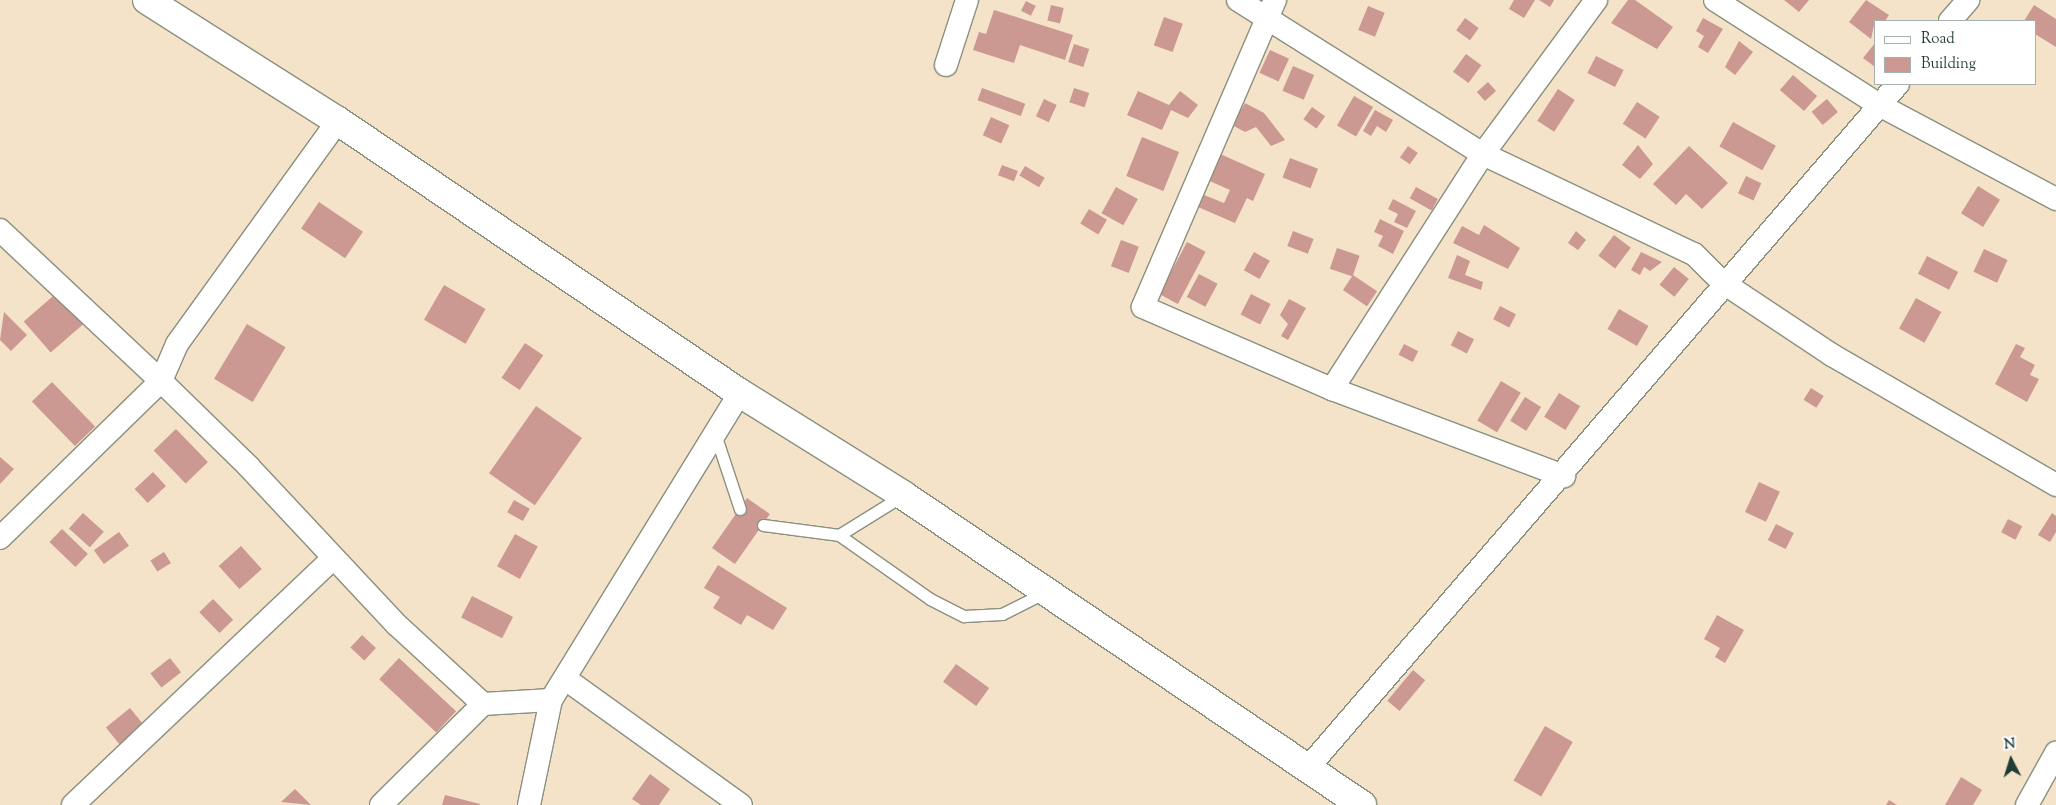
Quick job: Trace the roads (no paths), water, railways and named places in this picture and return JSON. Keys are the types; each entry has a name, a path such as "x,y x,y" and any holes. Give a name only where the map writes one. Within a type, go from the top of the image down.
{"highway":[{"path":"147,0 338,122 740,393 903,495 1306,770 1362,805"}],"street":[{"path":"946,65 967,0"},
{"path":"1238,0 1270,8 1483,154 1686,250 1722,282 1832,355 2056,484"},
{"path":"1332,389 1483,154 1596,0"},
{"path":"1716,0 1881,106 2056,199"},
{"path":"1951,20 1968,0"},
{"path":"1270,8 1143,307 1332,389 1564,476"},
{"path":"1306,770 1564,476 1722,282 1881,106 1897,85"},
{"path":"0,538 161,381 177,344 338,122"},
{"path":"1,233 161,381 249,467 332,559 483,704"},
{"path":"529,805 551,700 567,680 740,393"},
{"path":"73,805 332,559"},
{"path":"567,680 741,805"},
{"path":"381,805 483,704 551,700"},
{"path":"2027,805 2054,761"}],"lane":[{"path":"715,434 740,509"},
{"path":"839,535 903,495"},
{"path":"763,525 839,535 930,598 964,616 1002,614 1044,593"}]}
